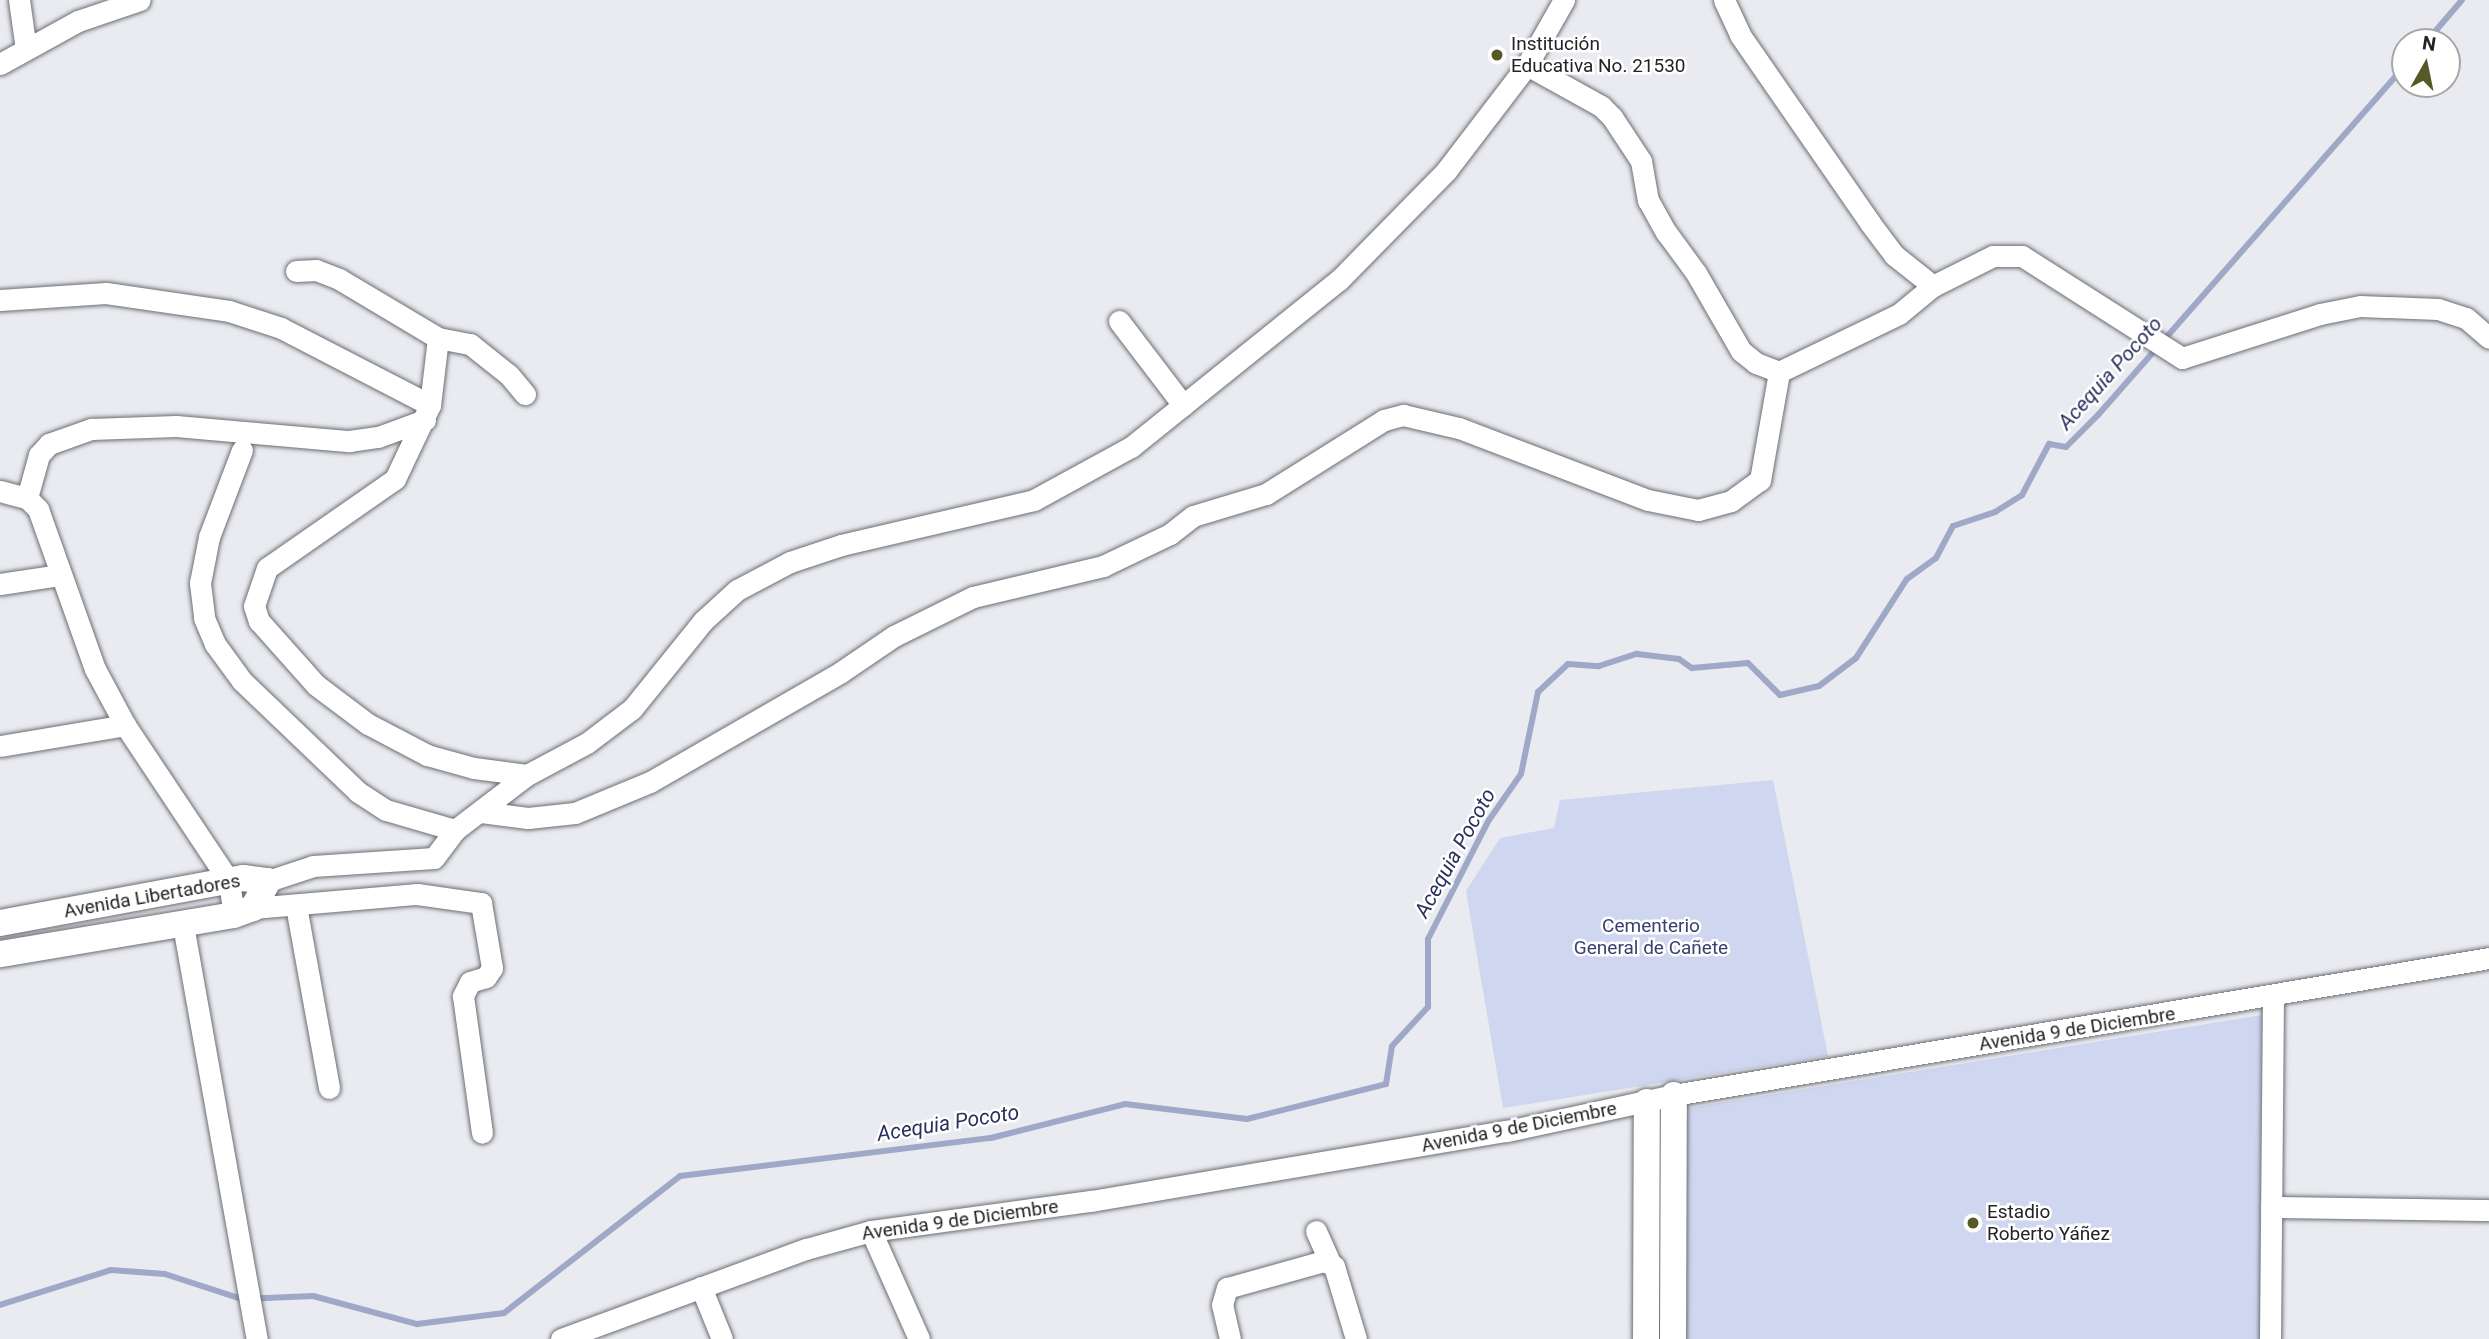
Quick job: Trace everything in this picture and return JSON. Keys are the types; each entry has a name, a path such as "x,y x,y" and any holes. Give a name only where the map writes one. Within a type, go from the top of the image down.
{"street":[{"path":"19,0 26,49"},
{"path":"0,64 78,21 140,0"},
{"path":"268,881 313,866 434,858 453,832 527,775 587,743 632,709 703,621 737,590 790,562 841,545 1034,500 1131,447 1339,280 1446,171 1527,65 1564,0"},
{"path":"1724,0 1740,35 1894,256 1933,286"},
{"path":"1527,65 1601,106 1612,117 1642,161 1654,211 1741,351 1756,363 1779,372 1899,314 1933,286 1993,257 2022,256 2167,352 2187,357 2320,314 2360,306 2438,309 2466,318 2489,338"},
{"path":"296,271 316,270 339,279 438,338 470,344 509,375 525,394"},
{"path":"0,300 106,293 229,311 281,328 428,413"},
{"path":"1119,321 1183,405"},
{"path":"438,338 428,413 395,480 267,568 254,606 259,621 316,685 368,724 427,755 527,775"},
{"path":"481,812 528,818 575,813 650,782 841,672 894,636 950,608 973,597 1102,566 1171,534 1193,516 1266,494 1384,419 1403,415 1459,428 1648,500 1698,510 1731,501 1760,480 1779,372"},
{"path":"27,498 39,455 49,444 91,429 176,426 349,440 378,437 428,413"},
{"path":"242,450 209,537 200,583 204,618 215,644 242,681 358,792 386,810 453,832"},
{"path":"0,491 27,498 38,509 95,669 125,725 229,881 244,912 417,894 480,902 492,968 486,977 470,982 463,996 482,1133"},
{"path":"0,584 61,575"},
{"path":"0,746 125,725"},
{"name":"Avenida Libertadores","path":"0,923 229,881 268,881"},
{"name":"Avenida Libertadores","path":"0,954 183,925 244,912 268,881"},
{"path":"296,906 329,1088"},
{"path":"183,925 257,1339"},
{"name":"Avenida 9 de Diciembre","path":"561,1339 806,1249 871,1231 1185,1185 1507,1132 1674,1095 2273,997 2489,958"},
{"path":"2270,1339 2273,997"},
{"path":"1673,1339 1674,1095"},
{"path":"1646,1339 1647,1102"},
{"path":"2271,1207 2489,1210"},
{"path":"871,1231 919,1339"},
{"path":"1316,1231 1330,1262 1356,1339"},
{"path":"1230,1339 1222,1305 1227,1288 1318,1261 1330,1262"},
{"path":"701,1287 722,1339"}],"green space":[{"name":"Cementerio General de Cañete","path":"1773,780 1828,1056 1503,1108 1466,891 1500,838 1554,828 1560,800"},
{"name":"Estadio Roberto Yáñez","path":"2262,1015 2260,1339 1686,1339 1687,1108"}],"waterway":[{"name":"Acequia Pocoto","path":"2438,28 2462,0"},
{"name":"Acequia Pocoto","path":"0,1305 111,1270 165,1274 242,1299 313,1296 417,1324 504,1313 680,1176 991,1138 1125,1104 1247,1119 1386,1084 1392,1046 1428,1007 1428,939 1489,820 1521,774 1538,692 1568,664 1599,666 1637,654 1679,659 1692,668 1748,663 1780,695 1819,686 1856,658 1907,579 1936,558 1953,526 1995,512 2022,495 2049,444 2066,447 2098,415 2391,82"}],"place":[{"name":"Institución Educativa No. 21530","path":"1497,55"},
{"name":"Estadio Roberto Yáñez","path":"1973,1223"}]}
